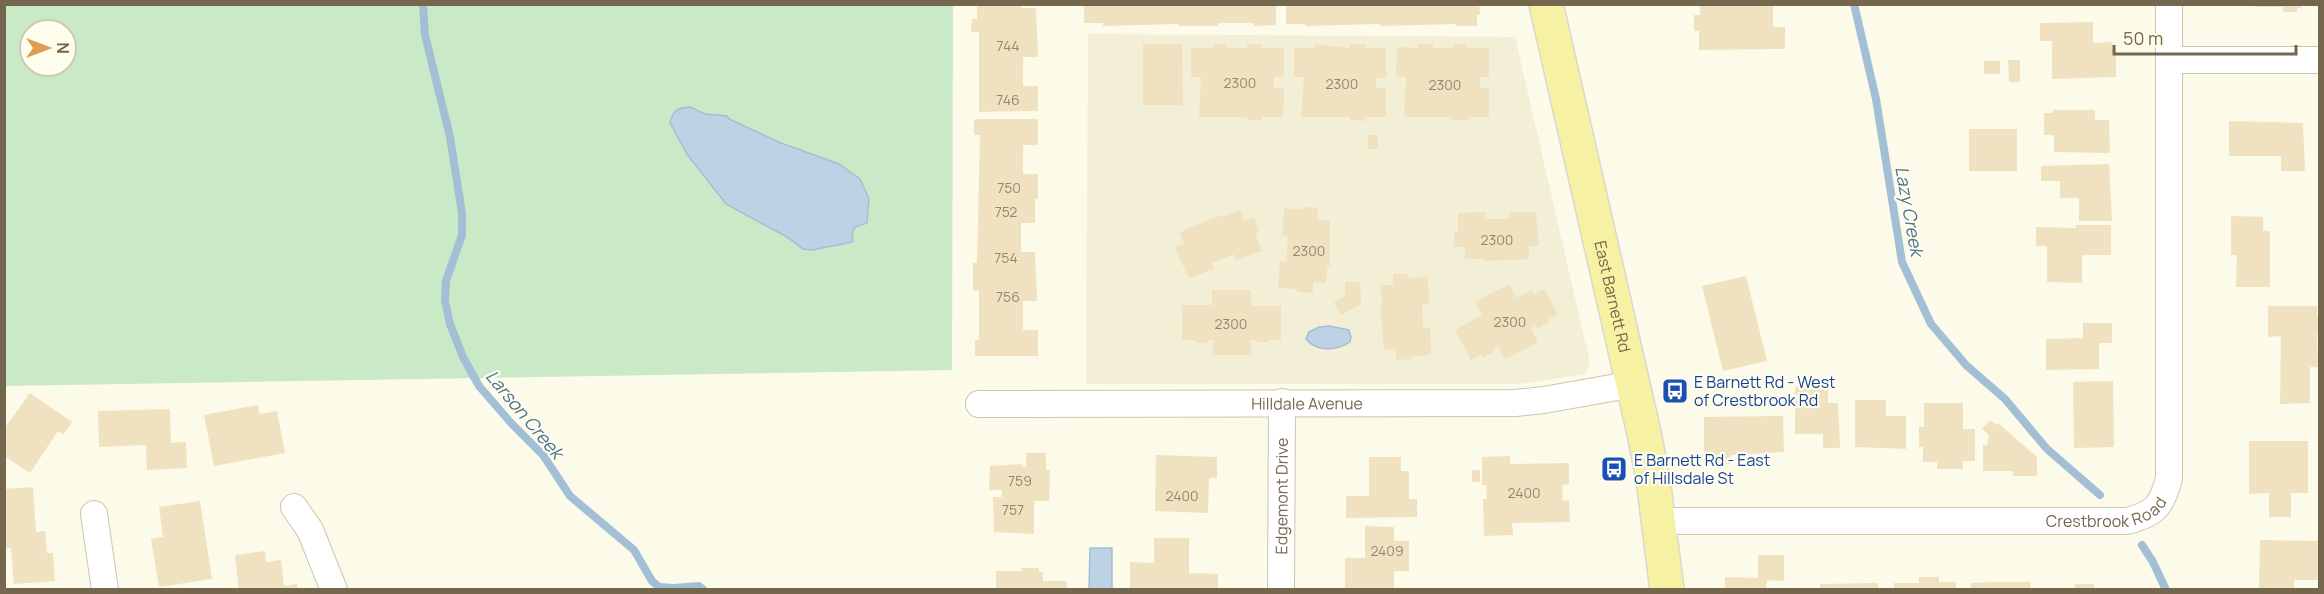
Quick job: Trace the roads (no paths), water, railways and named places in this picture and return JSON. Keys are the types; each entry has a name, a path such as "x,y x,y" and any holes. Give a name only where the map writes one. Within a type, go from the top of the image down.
{"main road":[{"name":"East Barnett Rd","path":"1546,4 1634,384 1653,479 1667,590"}],"street":[{"name":"Crestbrook Road","path":"1659,521 2127,521 2144,517 2155,509 2164,496 2169,478 2169,4"},
{"path":"2169,60 2319,60"},
{"name":"Hilldale Avenue","path":"979,404 1515,403 1634,384"},
{"name":"Edgemont Drive","path":"1281,590 1282,402"},
{"path":"294,507 310,530 334,590"},
{"path":"94,514 105,590"}],"water":[{"path":"690,107 705,114 727,116 781,143 839,164 860,179 869,199 867,223 855,227 852,234 853,242 812,250 803,249 787,237 726,204 687,154 670,123 676,110"},
{"path":"1329,326 1349,330 1350,342 1327,349 1315,346 1306,339 1309,332 1319,327"},
{"path":"1090,548 1112,548 1112,589 1089,589"}],"waterway":[{"name":"Larson Creek","path":"423,4 425,35 450,137 462,213 462,235 446,281 445,301 450,324 463,357 479,386 543,455 570,496 634,550 652,581 659,587 699,586 704,590"},
{"name":"Lazy Creek","path":"1854,4 1876,99 1902,262 1931,324 1966,365 2005,399 2047,449 2100,495"},
{"name":"Lazy Creek","path":"2142,545 2166,590"}],"place":[{"name":"E Barnett Rd - West of Crestbrook Rd","path":"1675,391"},
{"name":"E Barnett Rd - East of Hillsdale St","path":"1614,469"}]}
